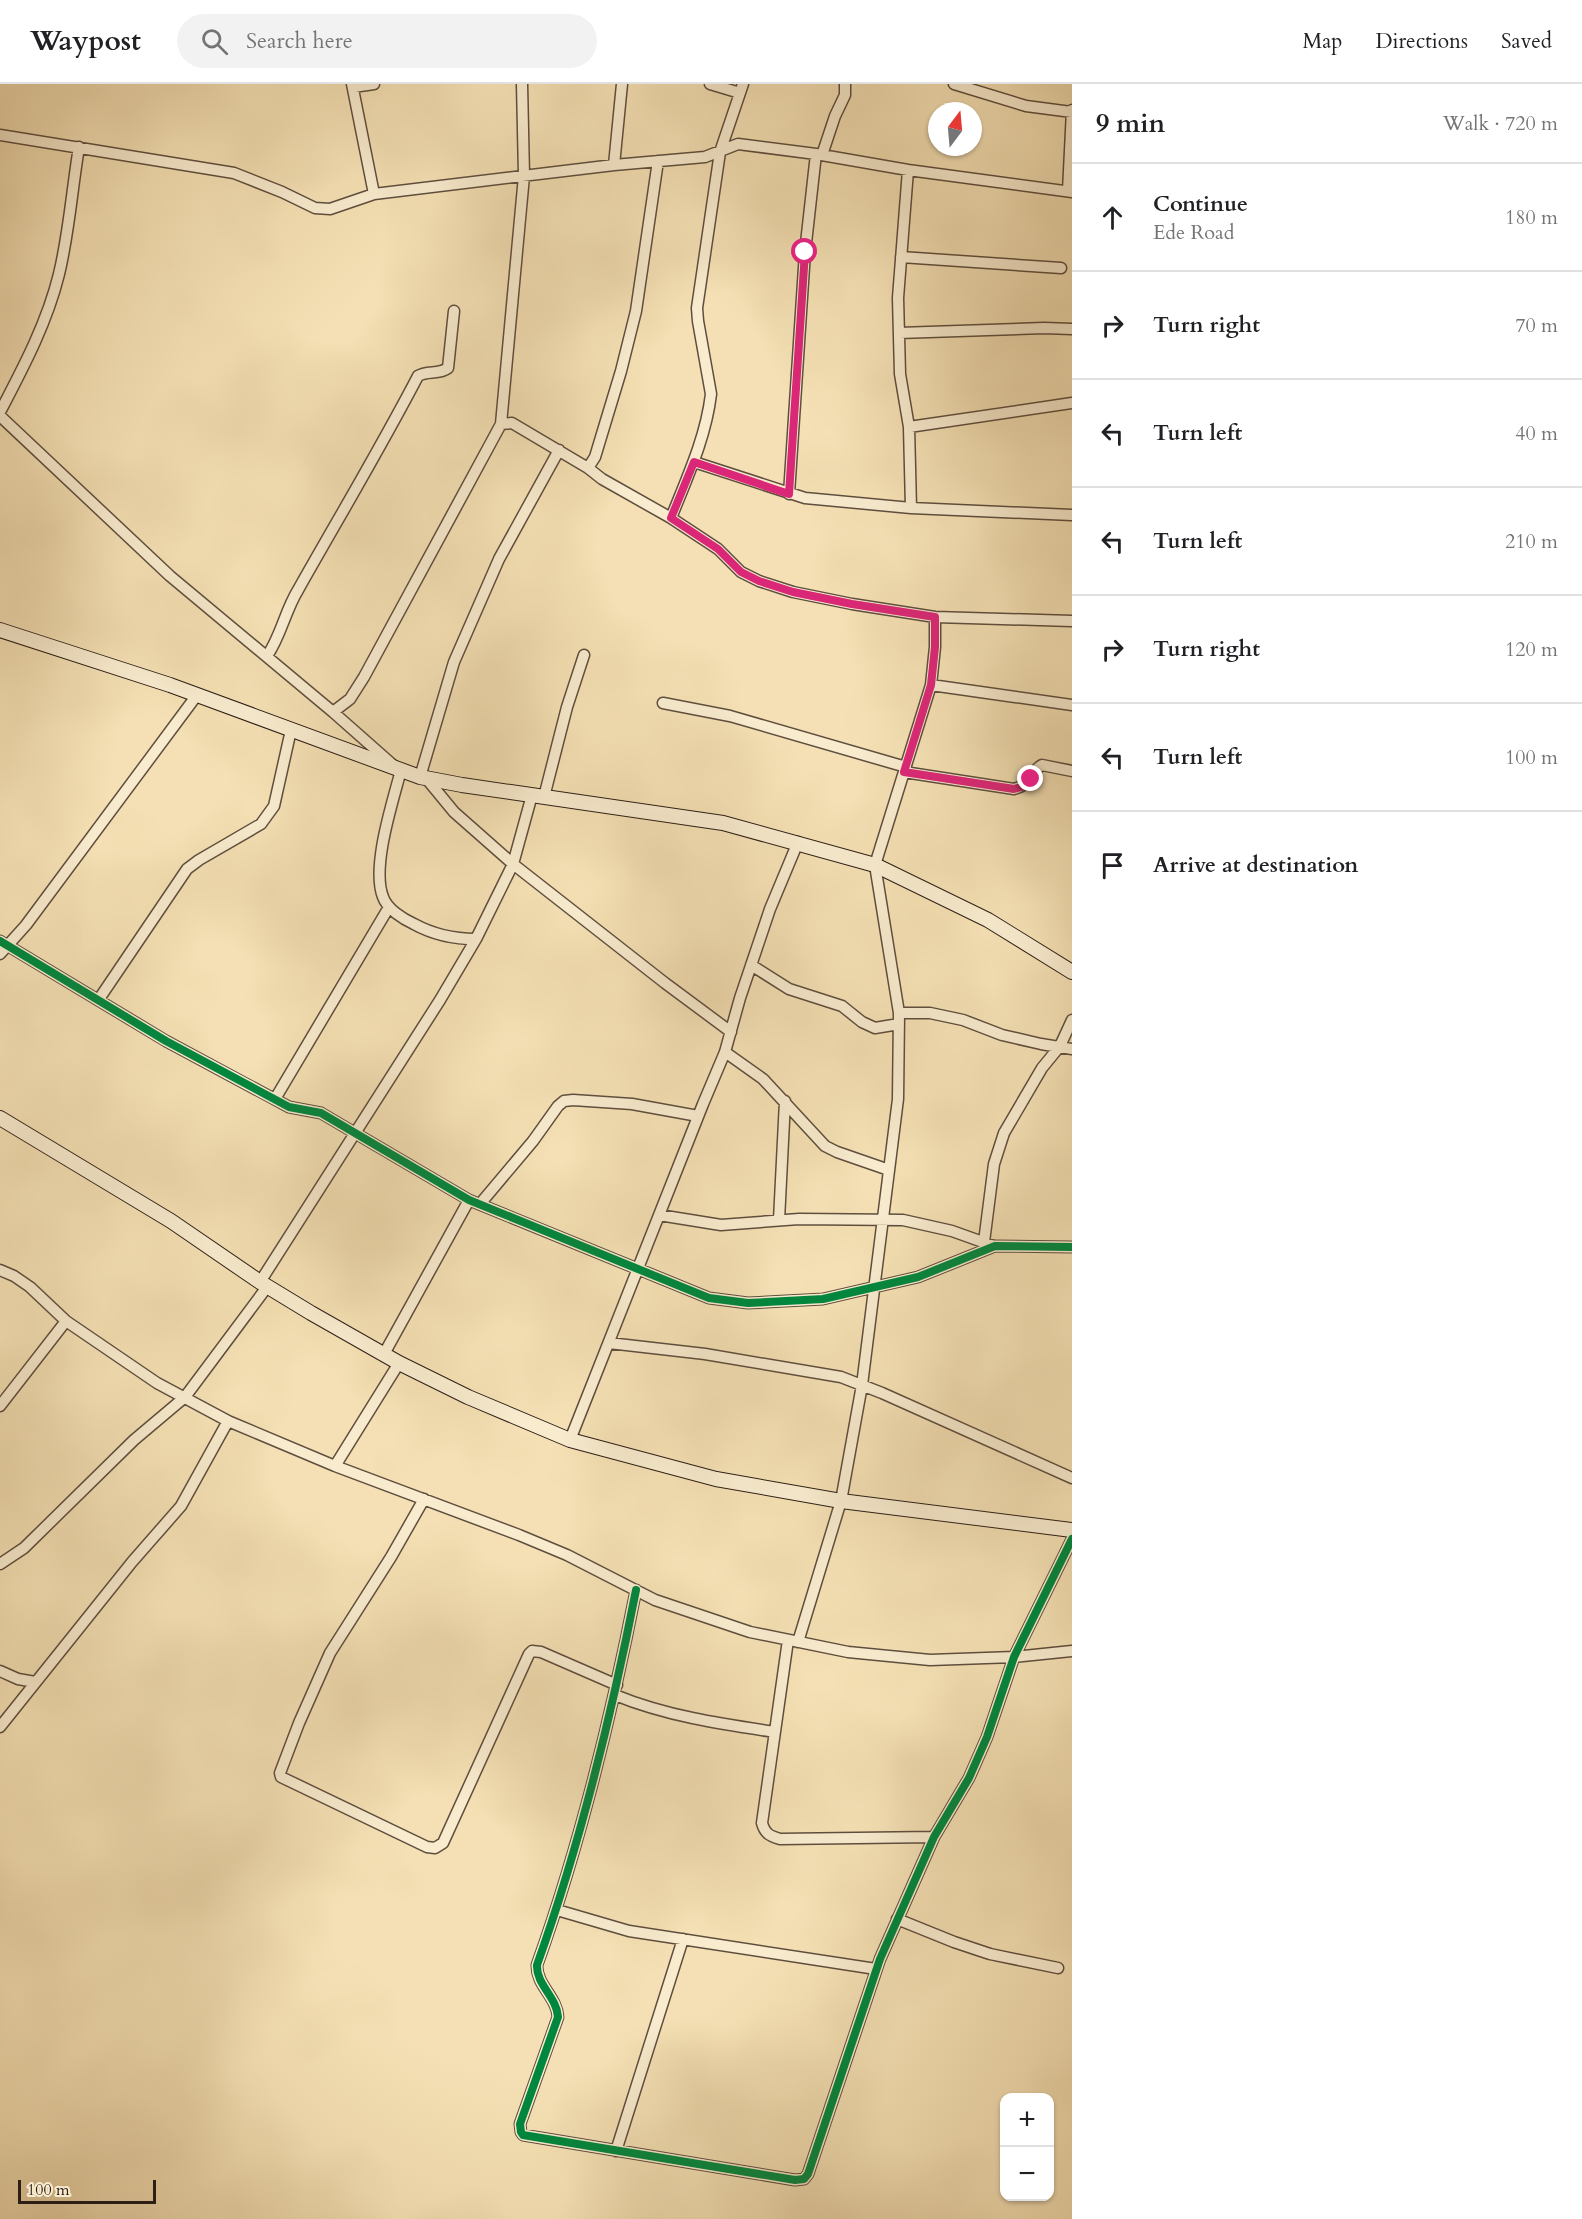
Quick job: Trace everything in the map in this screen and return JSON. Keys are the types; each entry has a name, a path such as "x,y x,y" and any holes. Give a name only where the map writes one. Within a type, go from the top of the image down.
{"street":[{"path":"374,84 353,85 374,194"},
{"path":"333,712 351,699 364,677 501,424 524,176 522,84"},
{"path":"614,165 622,84"},
{"path":"671,518 694,462 710,405 711,394 697,308 720,152 742,88 710,84"},
{"path":"789,494 805,252 819,155 845,95 845,84"},
{"path":"0,135 234,173 315,208 330,209 374,194 614,165 705,157 738,144 752,144 908,170 1070,191 1072,111 1026,106 954,84"},
{"path":"79,147 56,283 33,349 0,414 170,576 398,769"},
{"path":"588,468 595,457 636,311 658,161"},
{"path":"908,170 898,298 900,374 909,427 911,508"},
{"path":"901,257 1061,268"},
{"path":"267,656 277,642 296,592 373,462 418,376 424,372 444,371 448,368 454,311"},
{"path":"899,333 1072,329"},
{"path":"909,427 1072,403"},
{"path":"501,424 512,423 588,468 602,479 671,518 718,549 741,572 759,581 793,592 935,617 1072,621"},
{"path":"423,777 454,662 500,559 559,450"},
{"path":"694,462 805,498 911,508 1072,515"},
{"path":"934,1837 780,1839 771,1837 765,1832 762,1823 775,1732 793,1641 841,1501 862,1385 898,1099 899,1018 875,865 931,685 935,617"},
{"path":"0,630 197,695 423,777 462,785 723,823 875,865 988,920 1072,972"},
{"path":"0,1564 24,1548 134,1440 185,1397 263,1285 355,1132 440,1000 476,939 513,864 584,655"},
{"path":"931,685 1072,705"},
{"path":"0,954 4,944 197,695"},
{"path":"663,703 730,716 905,770 1014,789 1025,786 1036,768 1042,765 1072,771"},
{"path":"99,999 187,869 261,824 267,817 274,806 291,730"},
{"path":"398,769 381,855 379,882 383,899 403,919 421,928 454,939 476,939"},
{"path":"423,777 454,812 513,864 730,1032"},
{"path":"570,1440 725,1052 770,909 798,842"},
{"path":"275,1099 389,907"},
{"path":"4,944 166,1041 288,1107 321,1113 475,1202 709,1298 748,1303 823,1299 918,1277 989,1244"},
{"path":"751,965 789,989 842,1006 875,1028 885,1027 899,1018 930,1013 963,1020 1002,1035 1072,1049"},
{"path":"989,1244 994,1164 1004,1133 1042,1068 1060,1046 1072,1020"},
{"path":"725,1052 764,1079 825,1146 888,1170"},
{"path":"384,1354 475,1202 564,1101 632,1104 698,1116"},
{"path":"779,1220 785,1101"},
{"path":"0,1118 171,1221 263,1285 399,1363 468,1397 570,1440 716,1479 841,1501 1072,1530"},
{"path":"659,1215 721,1225 799,1219 903,1220 952,1231 989,1244 1072,1247"},
{"path":"0,1270 30,1287 66,1321 158,1383 228,1421 334,1466 567,1555 655,1600 750,1632 848,1653 930,1660 1014,1657 1072,1651"},
{"path":"0,1406 66,1321"},
{"path":"609,1343 738,1359 841,1377 1072,1478"},
{"path":"334,1466 399,1363"},
{"path":"0,1727 132,1562 181,1506 228,1421"},
{"path":"424,1499 391,1557 330,1653 298,1723 280,1773 281,1776 417,1842 435,1848 443,1843 532,1651 541,1652 616,1690 639,1705 681,1716 775,1732"},
{"path":"636,1590 616,1690 589,1802 557,1910 537,1965 537,1973 558,2008 558,2017 520,2124 521,2132 523,2135 616,2151 795,2180 804,2179 811,2167 876,1969 934,1837 969,1778 987,1737 1014,1657 1072,1539"},
{"path":"0,1671 18,1679 35,1682"},
{"path":"557,1910 629,1931 876,1969"},
{"path":"897,1919 990,1954 1058,1968"},
{"path":"616,2151 683,1940"}],"cycle path":[{"path":"0,941 166,1041 289,1107 321,1113 469,1200 709,1298 748,1303 823,1299 918,1277 995,1246 1072,1247"},
{"path":"636,1590 594,1779 568,1873 537,1965 540,1979 554,2003 558,2017 520,2124 521,2132 523,2135 795,2180 804,2179 808,2174 880,1959 934,1837 969,1778 987,1737 1014,1657 1072,1539"}],"route":[{"path":"805,252 789,494 694,462 671,518 718,549 741,572 759,581 793,592 935,617 931,685 904,772 1014,789 1025,786 1031,779"}]}
